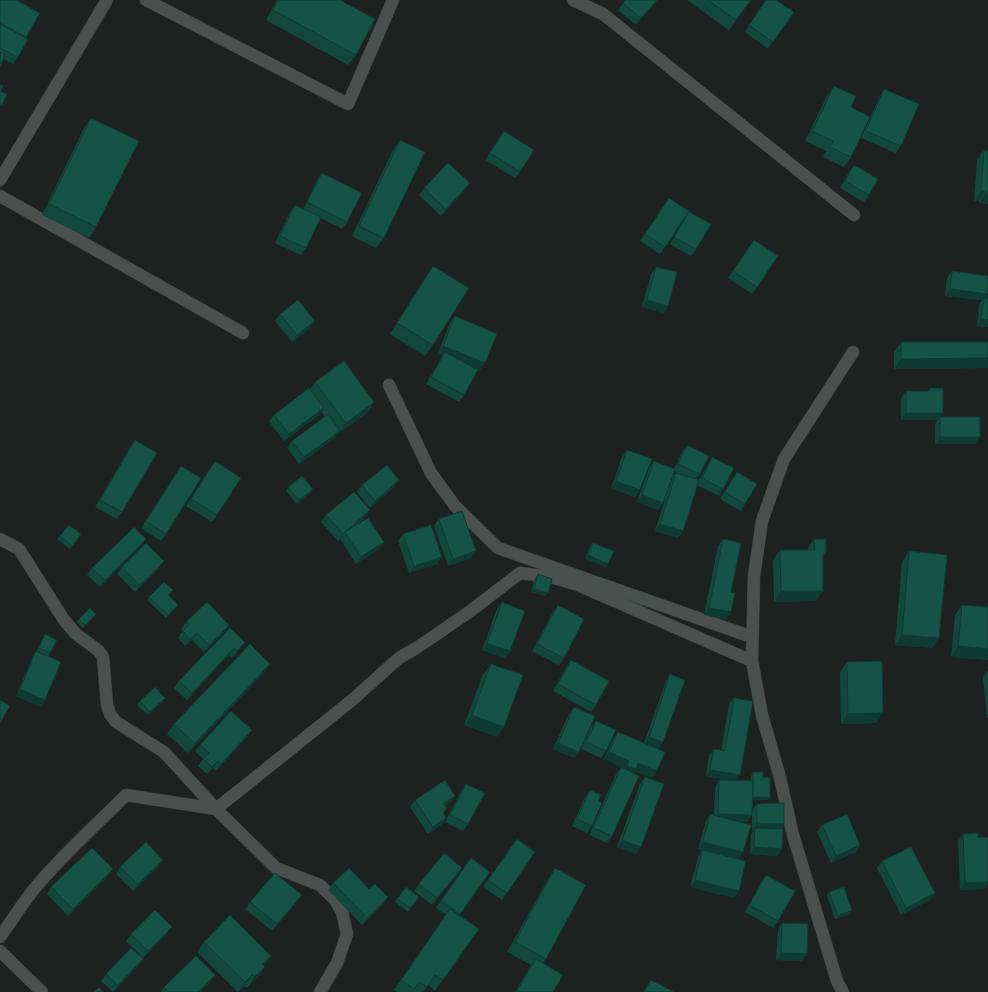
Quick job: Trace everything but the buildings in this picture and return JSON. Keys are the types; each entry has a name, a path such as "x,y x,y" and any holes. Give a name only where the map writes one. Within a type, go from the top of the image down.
{"street":[{"path":"0,180 107,0"},
{"path":"146,0 348,104 393,0"},
{"path":"573,0 604,14 854,215"},
{"path":"0,196 243,333"},
{"path":"843,992 837,981 793,835 762,715 752,661 752,637 754,576 762,521 784,459 853,352"},
{"path":"389,385 431,473 455,506 498,548 752,637"},
{"path":"0,539 19,549 64,620 76,634 99,651 103,657 107,705 110,714 116,722 164,752 216,809 276,868 320,885 335,900 342,912 347,934 337,963 322,991"},
{"path":"0,937 38,884 69,849 93,828 126,795 216,809 351,701 399,658 418,647 469,612 520,573 552,577 578,585 752,661"},
{"path":"0,952 42,992"}]}
